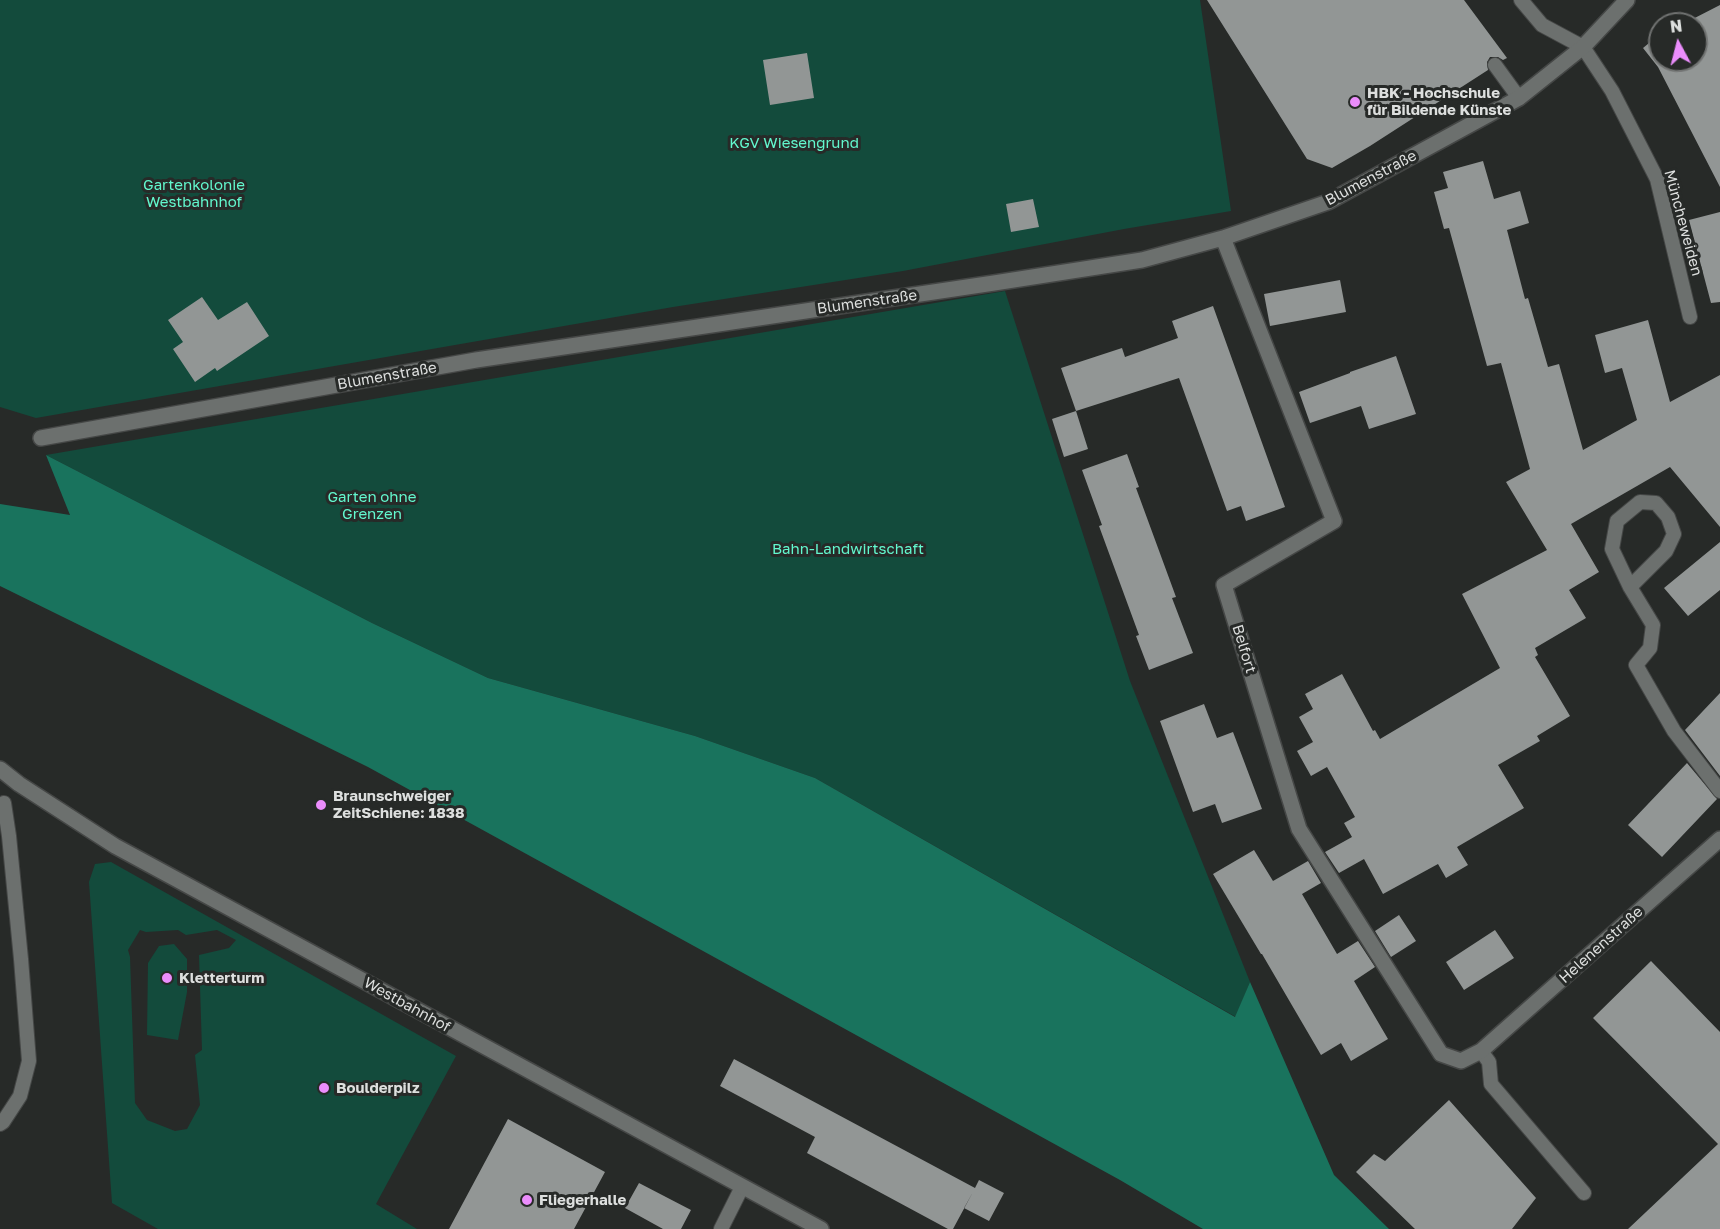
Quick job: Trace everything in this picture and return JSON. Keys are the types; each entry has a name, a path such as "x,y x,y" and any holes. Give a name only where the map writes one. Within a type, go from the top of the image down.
{"street":[{"name":"Blumenstraße","path":"41,438 476,360 1135,261 1223,238 1328,202 1519,99 1583,47 1627,0"},
{"name":"Belfort","path":"1223,238 1334,521 1224,585 1299,829 1441,1053 1461,1061 1481,1051"},
{"name":"Westbahnhof","path":"0,769 19,784 115,846 821,1229"},
{"name":"Helenenstraße","path":"1481,1051 1720,839"}],"lane":[{"path":"1521,0 1542,25 1583,47"},
{"name":"Müncheweiden","path":"1583,47 1612,91 1657,179 1690,317"},
{"path":"1495,65 1519,99"},
{"path":"1630,587 1666,551 1674,534 1668,517 1656,502 1641,502 1617,521 1612,549 1630,587 1653,625 1650,648 1636,665 1674,731 1720,791"},
{"path":"0,1124 20,1096 29,1061 21,959 4,803"},
{"path":"1481,1051 1489,1062 1491,1084 1584,1193"},
{"path":"721,1229 742,1187"}],"green space":[{"name":"Gartenkolonie Westbahnhof","path":"0,0 1200,0 1231,211 903,271 673,307 36,418 0,407"},
{"name":"Bahn-Landwirtschaft","path":"1005,291 1130,681 1250,982 1236,1017 815,778 695,736 488,678 372,623 46,455"},
{"path":"46,455 372,623 488,678 695,736 815,778 1235,1017 1250,982 1334,1175 1389,1229 1203,1229 1120,1180 368,767 0,586 0,504 70,515"},
{"path":"111,862 456,1056 376,1204 417,1229 158,1229 112,1203 89,882 95,864","holes":["140,930 146,932 178,930 186,935 217,930 236,940 229,948 199,955 202,1050 195,1055 200,1105 187,1129 175,1131 147,1120 135,1103 128,950"]},
{"name":"Kletterturm","path":"174,944 187,959 187,992 178,1040 147,1035 148,963 159,946"}],"building":[{"name":"HBK - Hochschule für Bildende Künste","path":"1207,0 1464,0 1507,58 1503,60 1490,57 1487,62 1488,70 1332,168 1307,159"},
{"path":"1720,5 1720,187 1661,72 1708,72 1706,12"},
{"path":"1648,44 1648,54 1643,48"},
{"path":"807,53 814,98 770,105 763,60"},
{"path":"1483,161 1494,199 1520,191 1529,223 1507,230 1525,299 1528,298 1548,367 1559,364 1583,450 1637,420 1622,368 1605,373 1595,335 1648,320 1670,402 1720,375 1720,527 1670,467 1571,524 1599,572 1569,590 1586,618 1535,648 1538,655 1535,657 1570,716 1537,736 1540,741 1498,765 1524,808 1457,847 1468,865 1446,878 1438,864 1383,894 1364,859 1339,873 1325,852 1352,837 1344,823 1355,817 1327,767 1311,776 1297,751 1313,742 1299,717 1313,709 1305,694 1342,674 1373,731 1375,730 1380,739 1500,668 1462,594 1547,550 1506,482 1530,469 1501,363 1487,366 1449,228 1444,229 1434,192 1448,188 1443,172"},
{"path":"1033,199 1039,227 1011,232 1006,204"},
{"path":"1720,212 1720,302 1711,303 1689,220"},
{"path":"1340,280 1346,312 1270,326 1264,294"},
{"path":"202,297 218,320 247,302 269,336 217,371 215,368 195,382 173,349 183,342 168,320"},
{"path":"1213,306 1285,507 1246,521 1241,506 1227,511 1179,378 1076,411 1061,368 1122,348 1125,357 1178,338 1172,321"},
{"path":"1396,356 1416,414 1369,429 1361,406 1310,423 1299,392"},
{"path":"1076,411 1088,449 1064,457 1052,419"},
{"path":"1127,454 1139,487 1136,488 1176,597 1172,598 1193,653 1149,670 1082,470"},
{"path":"1720,542 1720,590 1688,616 1664,588"},
{"path":"1720,693 1720,776 1685,730"},
{"path":"1204,704 1217,738 1233,732 1262,809 1222,823 1215,804 1193,812 1160,721"},
{"path":"1687,763 1717,799 1662,857 1628,825"},
{"path":"1254,850 1273,881 1308,861 1321,883 1302,894 1337,954 1358,941 1375,967 1354,981 1388,1039 1351,1061 1341,1043 1321,1055 1213,874"},
{"path":"1399,915 1416,941 1391,957 1375,931"},
{"path":"1495,930 1514,958 1464,990 1446,962"},
{"path":"1651,961 1720,1032 1720,1229 1628,1229 1718,1144 1593,1018"},
{"path":"734,1059 975,1188 979,1180 1004,1193 989,1221 964,1208 953,1229 948,1229 807,1153 815,1137 720,1086"},
{"path":"1449,1100 1536,1198 1512,1229 1415,1229 1356,1172 1374,1154 1385,1161"},
{"name":"Fliegerhalle","path":"508,1119 605,1172 574,1229 449,1229"},
{"path":"639,1183 691,1210 681,1229 663,1229 625,1208"}],"place":[{"name":"HBK - Hochschule für Bildende Künste","path":"1355,102"},
{"name":"Braunschweiger ZeitSchiene: 1838","path":"321,805"},
{"name":"Kletterturm","path":"167,978"},
{"name":"Boulderpilz","path":"324,1088"},
{"name":"Fliegerhalle","path":"527,1200"}],"park label":[{"name":"KGV Wiesengrund","path":"794,143"},
{"name":"Garten ohne Grenzen","path":"372,506"}]}
